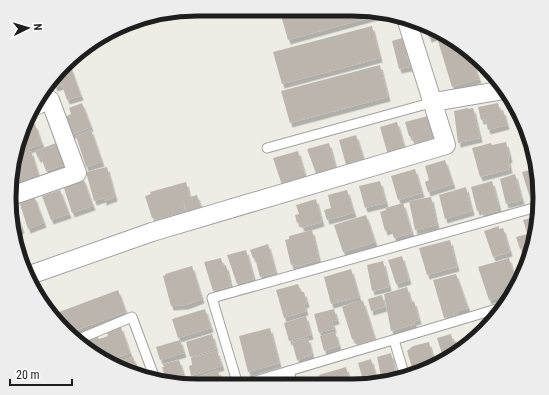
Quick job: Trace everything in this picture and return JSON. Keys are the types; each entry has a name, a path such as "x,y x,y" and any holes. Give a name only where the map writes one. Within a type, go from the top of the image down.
{"street":[{"path":"33,274 152,232 446,145 434,102 408,26"},
{"path":"434,102 498,91"},
{"path":"16,194 77,173 50,100 43,103"}],"lane":[{"path":"267,148 434,102"},
{"path":"236,379 212,298 533,208"},
{"path":"262,379 493,310"},
{"path":"83,338 132,317 153,374"},
{"path":"394,340 403,371"},
{"path":"289,371 291,379"}],"building":[{"path":"281,16 371,17 288,40"},
{"path":"372,26 380,58 282,84 273,52"},
{"path":"428,33 435,36 429,38"},
{"path":"402,38 410,67 399,69 392,41"},
{"path":"442,40 474,64 479,79 452,87 438,41"},
{"path":"380,65 388,97 290,123 281,91"},
{"path":"71,68 81,96 67,100 62,85 55,87"},
{"path":"82,103 91,127 71,135 65,117 71,114 69,108"},
{"path":"498,103 500,111 503,110 507,125 488,130 485,119 481,120 478,107"},
{"path":"473,108 480,138 458,143 454,111"},
{"path":"428,116 434,139 429,140 430,144 415,148 412,136 409,136 405,122"},
{"path":"397,122 405,149 388,155 380,127"},
{"path":"35,124 42,144 22,152 26,139 31,125"},
{"path":"91,130 102,162 86,167 76,136"},
{"path":"356,135 365,163 347,168 339,140"},
{"path":"506,142 510,158 508,159 510,169 480,177 472,148 491,143 492,145"},
{"path":"56,143 64,165 46,171 41,157 38,158 35,151"},
{"path":"329,143 337,172 317,176 307,149"},
{"path":"31,151 39,177 18,184 17,180 21,154"},
{"path":"298,151 306,178 282,185 273,158"},
{"path":"445,160 453,184 428,192 425,182 429,180 425,166"},
{"path":"107,167 115,197 104,201 104,198 94,201 86,172"},
{"path":"415,169 422,193 398,200 391,176"},
{"path":"531,170 533,198 530,198 522,172"},
{"path":"515,174 522,200 506,204 500,179"},
{"path":"83,178 93,206 72,213 64,188 74,184 73,181"},
{"path":"380,181 386,203 365,208 359,186"},
{"path":"492,181 499,207 497,208 498,211 482,215 481,210 477,211 471,187"},
{"path":"186,182 190,197 197,195 202,210 187,214 183,199 185,212 155,220 152,218 145,196 151,194 150,192"},
{"path":"466,187 472,211 445,219 439,195"},
{"path":"60,190 69,214 51,220 42,196"},
{"path":"347,190 354,213 327,220 324,210 331,208 328,195"},
{"path":"34,196 44,223 28,229 19,201"},
{"path":"431,197 437,225 415,230 409,201"},
{"path":"316,199 322,222 302,228 300,222 297,223 295,215 299,214 296,205"},
{"path":"403,203 412,233 394,238 391,229 385,231 380,212 386,210 386,208"},
{"path":"17,213 22,229 19,230"},
{"path":"366,215 375,242 343,252 334,225"},
{"path":"532,218 530,232 527,233 523,220"},
{"path":"499,226 499,229 503,228 510,252 493,257 484,231"},
{"path":"312,230 319,260 296,267 295,264 291,265 285,240 289,239 289,236"},
{"path":"530,233 526,247 520,249 516,237"},
{"path":"450,240 457,267 427,275 419,248"},
{"path":"268,244 276,273 260,277 255,258 253,258 250,250"},
{"path":"246,250 254,279 237,284 227,255"},
{"path":"402,256 409,280 396,284 388,260"},
{"path":"221,258 223,266 226,265 231,286 213,291 204,262"},
{"path":"509,258 515,276 504,295 489,300 478,267"},
{"path":"383,261 389,287 372,291 367,265"},
{"path":"192,266 202,299 186,305 171,306 163,276 166,275 165,274"},
{"path":"351,269 359,297 331,304 324,277"},
{"path":"456,274 468,308 457,311 458,314 444,318 433,280"},
{"path":"298,284 301,292 304,292 307,303 304,304 306,311 284,318 276,290"},
{"path":"407,287 411,302 414,301 419,320 414,321 415,324 391,331 384,294"},
{"path":"118,290 126,312 74,331 58,313"},
{"path":"382,295 385,307 371,311 368,299"},
{"path":"357,301 363,301 375,339 357,345 354,339 352,339 342,307"},
{"path":"205,309 211,328 178,338 172,319"},
{"path":"334,309 337,320 332,321 334,329 319,333 314,314"},
{"path":"306,316 311,335 289,341 284,323"},
{"path":"121,327 130,353 115,359 89,342 88,339 97,336 99,339 108,336 107,332"},
{"path":"270,328 279,363 248,372 239,336"},
{"path":"335,332 339,346 324,351 320,336"},
{"path":"212,334 216,349 190,357 186,342"},
{"path":"451,334 453,342 456,341 457,344 442,355 437,338"},
{"path":"308,338 312,355 297,360 292,342"},
{"path":"180,340 184,353 160,360 156,347"},
{"path":"429,342 434,359 412,368 407,351 413,346"},
{"path":"217,351 222,366 191,376 189,366 192,365 191,358"},
{"path":"391,353 395,372 381,376 377,357"},
{"path":"133,357 137,368 128,365 119,361"},
{"path":"371,359 376,377 363,379 358,363"},
{"path":"179,360 183,373 172,377 165,376 162,367 164,367 163,364"},
{"path":"346,367 349,379 320,379 319,375"},
{"path":"218,370 220,379 198,379 192,379"}]}
